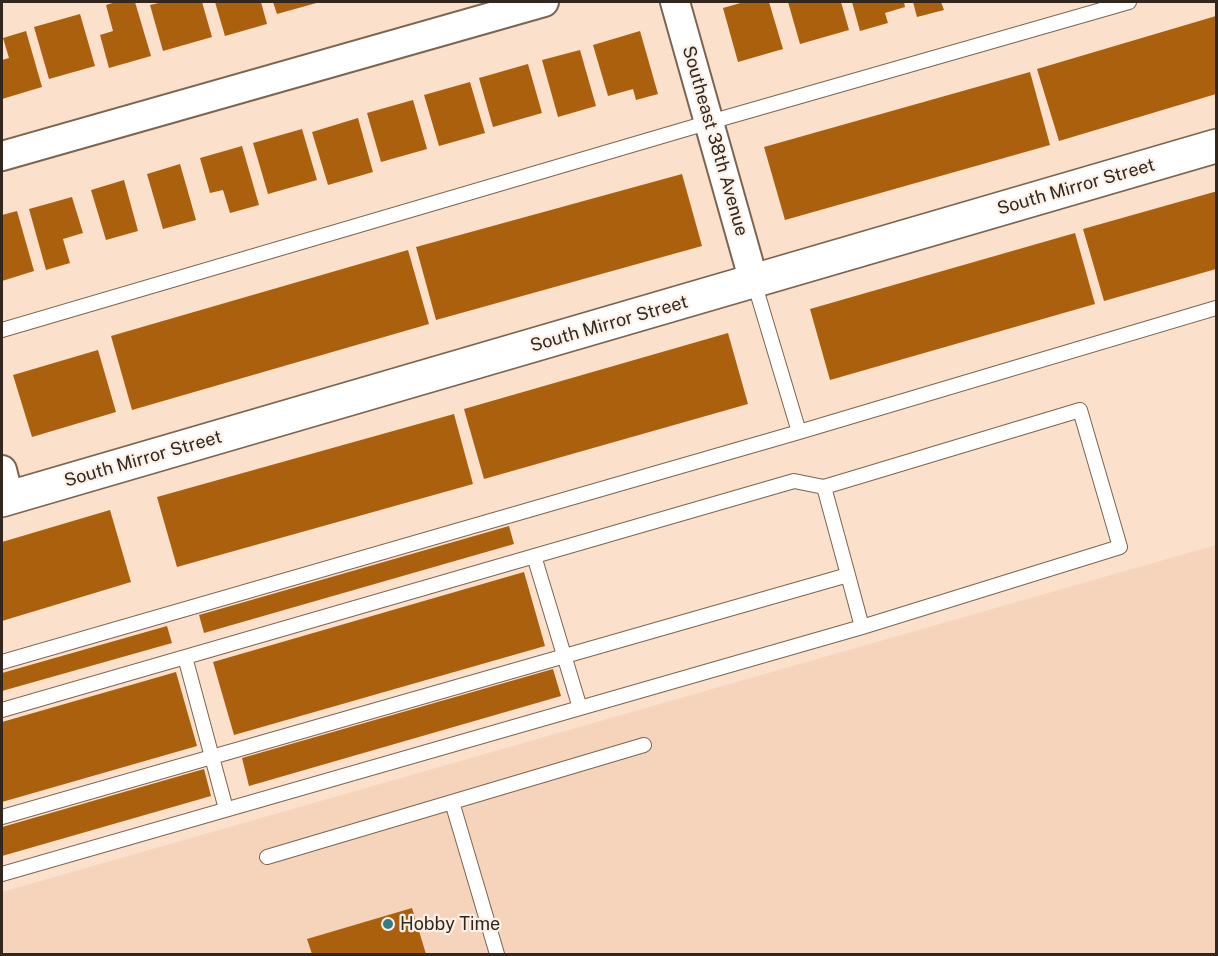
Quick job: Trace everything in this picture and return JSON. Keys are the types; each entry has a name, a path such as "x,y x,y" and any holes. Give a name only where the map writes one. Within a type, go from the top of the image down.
{"street":[{"path":"2,156 544,2"},
{"name":"Southeast 38th Avenue","path":"675,2 754,282"},
{"name":"South Mirror Street","path":"4,489 754,282 1216,146"}],"lane":[{"path":"2,330 710,122 1129,2"},
{"path":"754,282 799,432"},
{"path":"2,662 799,432 1216,308"},
{"path":"2,710 794,481 824,487 1080,410 1120,547 862,627 2,874"},
{"path":"824,487 862,627"},
{"path":"534,556 580,708"},
{"path":"2,817 848,575"},
{"path":"185,657 226,809"},
{"path":"267,857 644,745"},
{"path":"452,802 497,954"}],"shaded area":[{"path":"1216,545 1216,954 2,954 2,892"}],"building":[{"path":"116,2 135,2 151,56 109,68 100,35 113,31 106,5"},
{"path":"163,2 202,2 212,37 163,51 150,5"},
{"path":"215,2 261,2 267,24 225,36"},
{"path":"273,2 320,2 277,14"},
{"path":"744,2 769,2 783,49 738,62 723,8"},
{"path":"788,2 841,2 849,30 800,44"},
{"path":"852,2 904,2 905,7 885,13 888,23 860,31"},
{"path":"913,2 941,2 944,10 917,17"},
{"path":"80,14 95,66 49,79 34,27"},
{"path":"1216,16 1216,94 1059,141 1037,69"},
{"path":"26,31 42,87 2,99 2,60 9,58 3,38"},
{"path":"640,31 658,94 636,100 633,89 608,96 593,45"},
{"path":"580,50 596,106 558,117 542,60"},
{"path":"528,64 542,113 493,127 479,78"},
{"path":"1030,72 1050,145 785,220 764,147"},
{"path":"470,82 485,133 439,146 424,95"},
{"path":"413,100 427,149 381,162 367,113"},
{"path":"358,118 373,172 328,185 312,132"},
{"path":"302,129 317,180 268,194 253,143"},
{"path":"242,146 259,205 230,213 223,190 210,193 200,158"},
{"path":"180,164 196,220 163,229 147,174"},
{"path":"682,174 702,246 436,320 416,247"},
{"path":"124,180 138,231 106,240 91,190"},
{"path":"1216,192 1216,269 1104,301 1083,229"},
{"path":"72,197 83,233 63,239 70,263 46,270 29,209"},
{"path":"17,211 34,271 2,281 2,215"},
{"path":"1075,233 1095,304 830,380 810,309"},
{"path":"408,250 429,324 132,410 111,336"},
{"path":"728,333 748,404 484,479 464,409"},
{"path":"98,350 116,412 32,437 13,375"},
{"path":"454,414 473,484 177,567 157,497"},
{"path":"110,510 131,582 2,621 2,542"},
{"path":"509,526 514,544 204,633 199,615"},
{"path":"524,572 545,646 234,735 213,662"},
{"path":"167,626 172,643 2,691 2,673"},
{"path":"553,669 561,696 249,786 242,758"},
{"path":"176,672 197,746 2,802 2,722"},
{"path":"204,769 211,796 2,856 2,827"},
{"name":"Hobby Time","path":"412,908 426,954 312,954 307,939"}],"place":[{"name":"Hobby Time","path":"388,924"}]}
